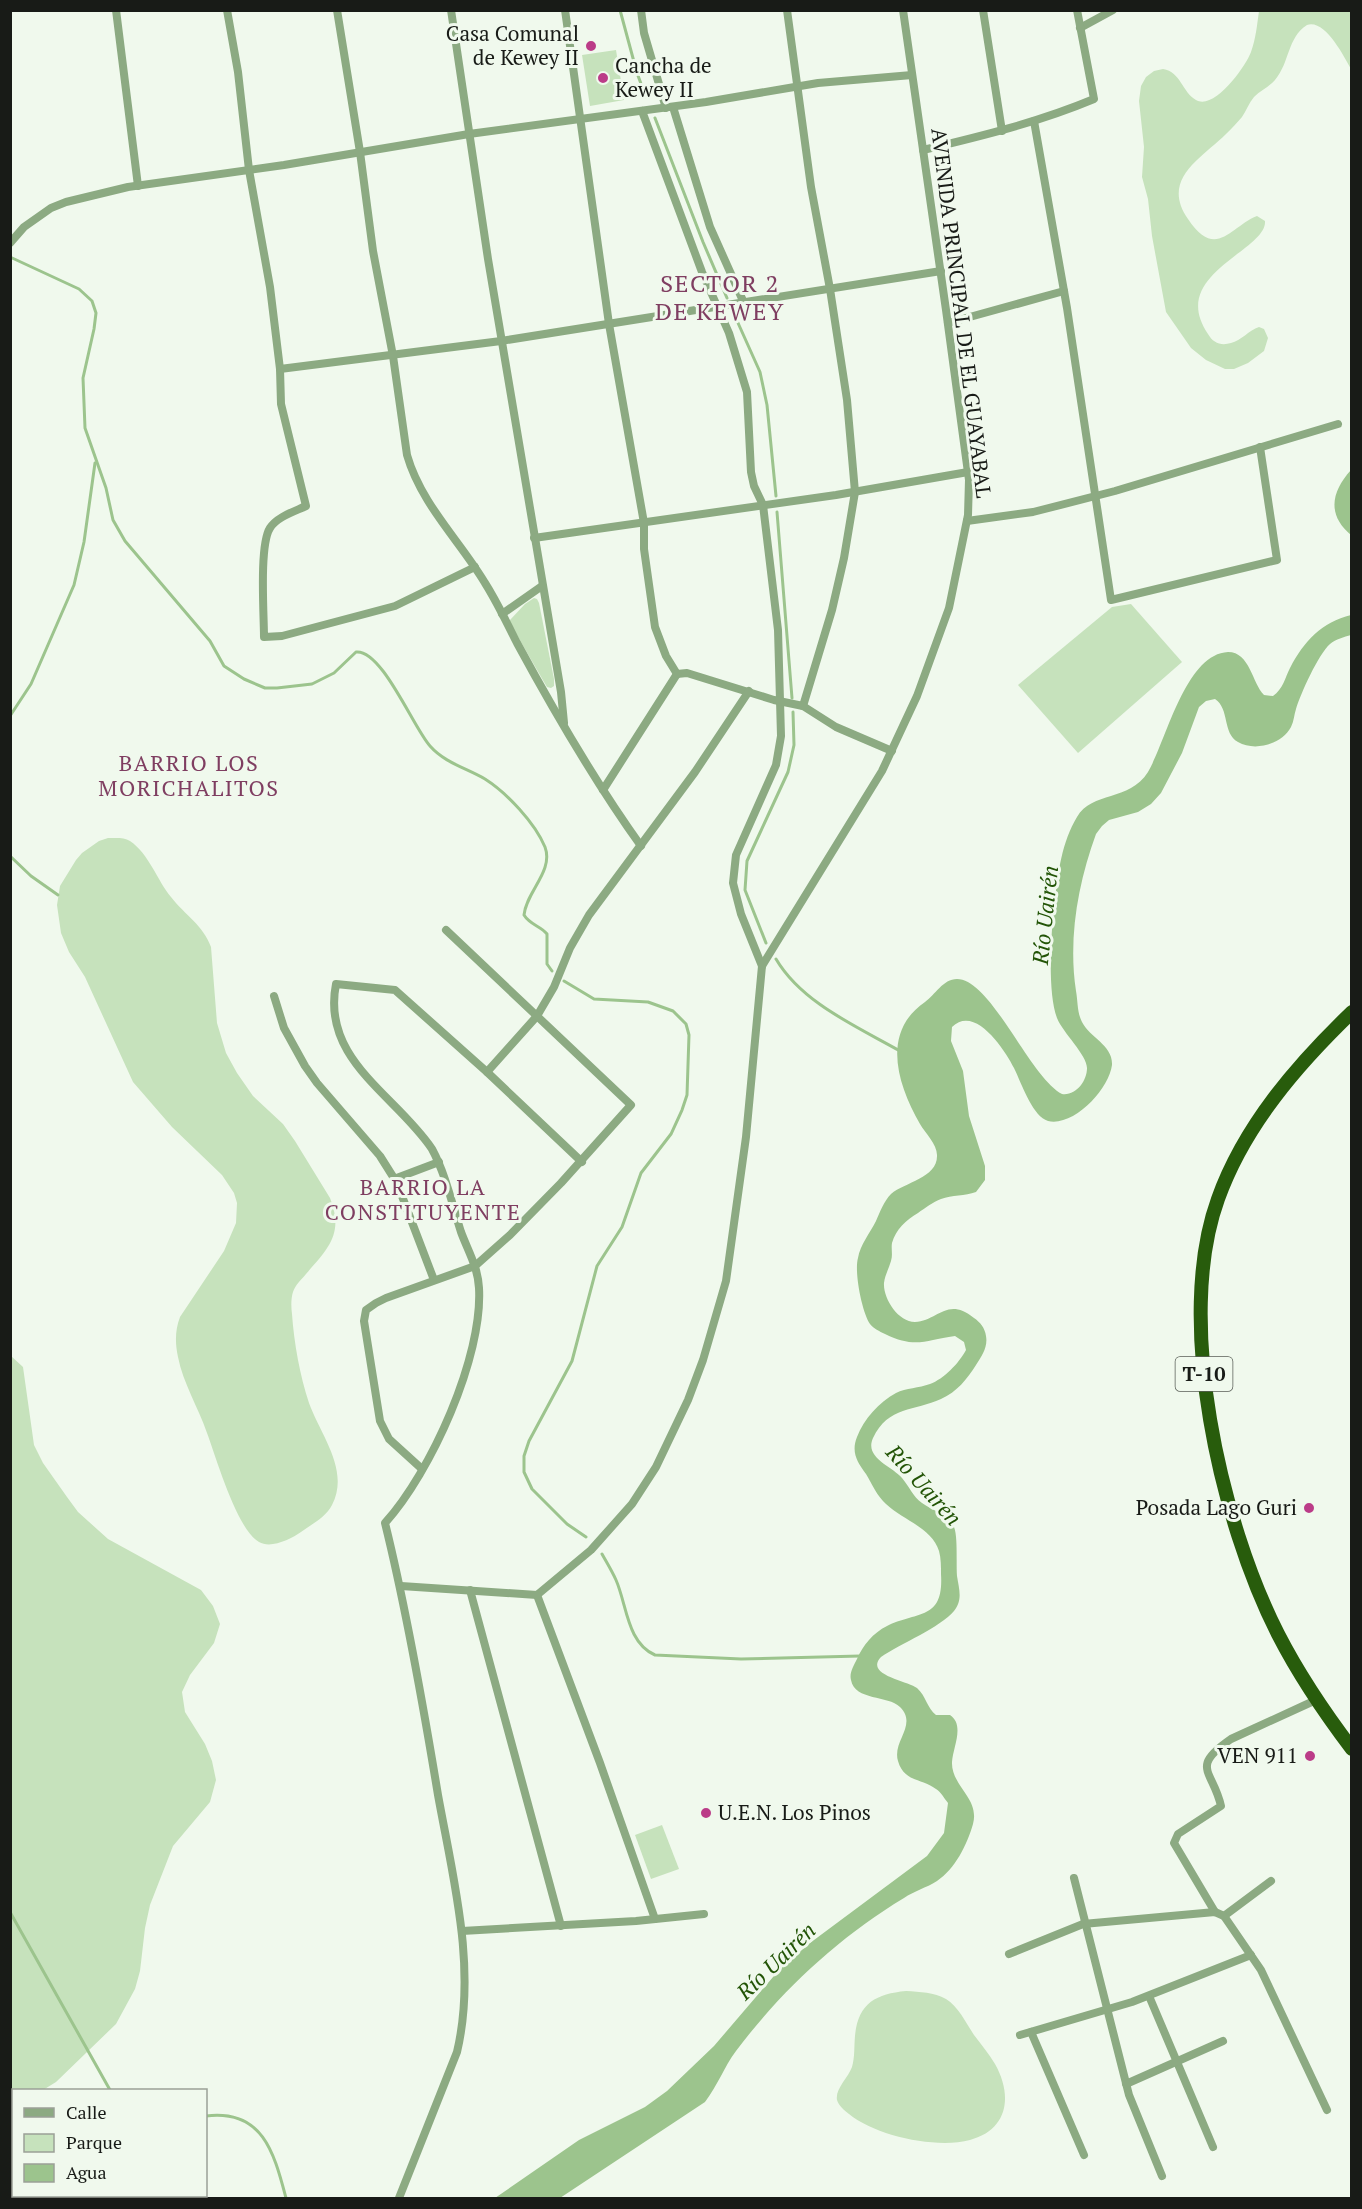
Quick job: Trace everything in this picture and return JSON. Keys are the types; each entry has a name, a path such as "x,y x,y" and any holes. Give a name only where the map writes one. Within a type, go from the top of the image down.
{"highway":[{"name":"T-10","path":"1352,1012 1295,1072 1258,1121 1237,1155 1211,1221 1202,1283 1205,1378 1212,1432 1228,1498 1261,1596 1287,1651 1316,1700 1352,1749"}],"street":[{"path":"116,10 138,186"},
{"path":"227,10 238,72 249,170 270,287 280,369 281,404 306,506 274,523 267,533 264,557 264,637 282,636 395,606 475,567"},
{"path":"337,10 373,251 411,469 424,495 475,567 564,726 641,846"},
{"path":"451,10 501,340 561,692 564,726"},
{"path":"565,10 609,324 644,523 644,549 655,627 666,656 677,674"},
{"path":"641,10 644,33 710,227 744,303"},
{"path":"787,10 811,187 847,400 855,492 832,610 803,706"},
{"name":"AVENIDA PRINCIPAL DE EL GUAYABAL","path":"537,1594 591,1550 609,1531 645,1485 671,1438 703,1360 726,1281 746,1137 762,966 862,806 892,751 917,696 944,624 967,521 968,472 903,10"},
{"path":"983,10 1002,131"},
{"path":"923,150 1034,122 1094,99 1077,10"},
{"path":"1080,28 1113,10"},
{"path":"10,243 24,227 51,208 89,195 470,134 642,111 851,79 912,75"},
{"path":"642,111 746,381 752,472 754,486 763,506 778,630 782,736 776,765 742,838 734,869 734,883 741,914 762,966"},
{"path":"1034,122 1064,291 1111,600 1277,560 1260,447"},
{"path":"280,369 393,356 717,308 941,271"},
{"path":"948,323 1064,291"},
{"path":"967,521 1033,512 1096,496 1338,424"},
{"path":"534,538 763,506 968,472"},
{"path":"502,614 542,586"},
{"path":"677,674 687,673 803,706 836,727 892,751"},
{"path":"603,790 677,674"},
{"path":"487,1072 537,1016 554,987 570,948 584,922 695,772 749,692"},
{"path":"422,1469 389,1438 380,1421 364,1316 366,1310 376,1303 476,1266 582,1162 632,1105 446,930"},
{"path":"399,2199 457,2052 461,2034 463,2000 462,1931 401,1586 385,1523 422,1469 460,1386 474,1345 480,1301 476,1266 462,1234 439,1162 426,1140 361,1070 346,1049 333,1016 336,984 395,990 487,1072 582,1162"},
{"path":"274,996 284,1028 305,1066 380,1156 394,1179 434,1280"},
{"path":"394,1179 439,1162"},
{"path":"401,1586 537,1594 655,1919"},
{"path":"470,1590 561,1926"},
{"path":"1316,1700 1231,1739 1208,1759 1207,1771 1221,1806 1182,1830 1175,1837 1174,1843 1220,1914 1251,1955 1272,1993 1327,2110"},
{"path":"1074,1878 1126,2084 1162,2176"},
{"path":"1009,1954 1086,1923 1220,1914 1271,1881"},
{"path":"462,1931 561,1926 704,1914"},
{"path":"1020,2035 1107,2011 1251,1955"},
{"path":"1149,1996 1213,2147"},
{"path":"1031,2032 1084,2156"},
{"path":"1126,2084 1222,2041"}],"green space":[{"path":"1259,11 1351,11 1351,69 1327,33 1320,27 1307,25 1300,30 1292,43 1284,66 1275,80 1254,97 1240,119 1196,161 1181,181 1179,192 1181,205 1188,219 1207,238 1223,237 1257,216 1265,221 1261,232 1222,266 1209,280 1200,295 1199,313 1208,334 1215,342 1224,344 1235,342 1259,327 1264,329 1268,338 1264,351 1248,363 1234,369 1225,369 1206,360 1191,348 1166,312 1152,236 1148,199 1142,177 1144,147 1139,101 1141,86 1146,77 1154,71 1163,69 1174,74 1196,100 1203,102 1220,93 1248,59 1254,42"},
{"name":"Cancha de Kewey II","path":"616,50 624,100 590,106 582,55"},
{"path":"534,598 539,603 554,679 554,686 551,688 547,687 510,623 510,620 525,604"},
{"path":"1131,604 1182,662 1078,753 1018,685 1112,607"},
{"path":"108,838 125,839 137,846 171,897 199,926 208,939 211,947 217,1023 226,1053 253,1096 283,1124 295,1141 330,1198 334,1210 335,1231 332,1239 295,1287 291,1306 303,1382 309,1403 332,1453 338,1479 337,1492 332,1505 322,1517 297,1535 275,1544 264,1544 251,1535 235,1509 183,1376 176,1347 176,1332 180,1317 224,1251 236,1223 237,1203 234,1193 222,1175 172,1127 133,1082 85,977 69,952 61,933 57,905 60,886 82,853 99,841"},
{"path":"11,1356 23,1367 34,1445 43,1463 78,1512 108,1539 201,1590 213,1606 220,1624 214,1643 190,1675 182,1692 185,1712 205,1744 216,1780 210,1802 173,1846 150,1905 135,1989 116,2024 56,2082 45,2089 12,2089 11,2104"},
{"path":"662,1825 679,1869 651,1879 635,1835"},
{"path":"906,1991 932,1994 950,2002 995,2064 1004,2088 1004,2110 999,2120 983,2135 970,2140 941,2143 907,2139 875,2129 861,2122 840,2106 837,2096 852,2067 860,2015 870,2002 877,1998"}],"water":[{"path":"1351,470 1351,535 1338,520 1334,503 1339,487"},
{"path":"1351,615 1351,635 1332,642 1325,649 1310,675 1287,733 1267,745 1245,745 1233,738 1230,733 1220,703 1215,699 1206,701 1199,707 1182,753 1161,793 1151,804 1138,812 1109,820 1096,834 1084,872 1076,911 1074,971 1080,1018 1086,1028 1109,1052 1112,1065 1104,1085 1089,1104 1069,1118 1048,1121 1042,1118 1028,1098 1010,1060 988,1032 970,1021 961,1021 952,1027 951,1041 963,1071 969,1116 985,1166 985,1180 976,1192 938,1200 902,1225 892,1243 892,1259 884,1289 897,1314 909,1321 923,1321 950,1309 965,1312 982,1326 986,1344 978,1362 957,1389 941,1399 903,1411 886,1420 873,1438 871,1445 872,1451 880,1461 902,1478 919,1501 948,1519 955,1531 960,1594 957,1607 940,1623 881,1657 877,1663 878,1668 889,1677 917,1688 936,1715 950,1715 957,1724 953,1770 973,1807 974,1815 964,1848 955,1863 943,1876 880,1913 812,1967 753,2029 728,2063 705,2102 560,2198 495,2198 579,2140 645,2107 667,2091 714,2046 779,1970 810,1943 927,1856 944,1833 948,1803 936,1789 904,1773 898,1761 898,1747 906,1727 905,1714 895,1703 865,1695 859,1691 854,1687 851,1677 859,1654 873,1636 898,1621 926,1612 938,1600 941,1589 941,1560 935,1543 924,1530 893,1510 880,1497 856,1457 855,1442 868,1418 884,1401 900,1391 930,1384 941,1378 966,1350 964,1342 955,1336 913,1342 896,1339 879,1331 867,1318 860,1292 857,1273 859,1253 884,1203 891,1194 927,1174 936,1163 935,1147 912,1109 900,1076 897,1059 902,1028 911,1014 948,982 957,979 970,983 983,994 1049,1084 1062,1094 1072,1093 1080,1087 1086,1073 1086,1063 1057,1018 1052,993 1051,960 1059,868 1064,847 1077,817 1092,803 1131,788 1148,772 1189,683 1200,667 1213,657 1228,652 1235,653 1246,662 1264,695 1273,696 1281,687 1295,658 1308,641 1331,622"}],"waterway":[{"path":"620,10 646,97"},
{"path":"655,118 727,298"},
{"path":"10,257 79,289 92,301 96,313 83,378 85,428 106,488 113,520 125,541 210,641 224,666 244,679 265,688 312,684 334,673 356,652 366,654 376,663 387,676 430,746 442,757 485,779 502,792 520,809 540,838 545,847 546,865 529,898 524,915 547,934 547,964 552,971"},
{"path":"734,314 760,372 767,405 776,496"},
{"path":"10,716 31,684 74,585 84,542 95,463"},
{"path":"777,512 792,698"},
{"path":"766,943 745,890 747,861 788,772 794,745 793,712"},
{"path":"10,856 31,876 58,895"},
{"path":"776,959 787,975 815,1001 848,1023 900,1051"},
{"path":"564,981 594,999 648,1002 673,1011 686,1024 689,1035 687,1095 682,1110 671,1134 641,1173 622,1227 597,1266 572,1361 529,1441 524,1456 524,1472 532,1489 567,1524 586,1537"},
{"path":"602,1554 620,1590 633,1633 639,1642 655,1655 741,1659 860,1656"},
{"path":"10,1912 109,2089"},
{"path":"207,2116 225,2116 241,2120 253,2127 270,2150 286,2198"}],"place":[{"name":"Casa Comunal de Kewey II","path":"591,46"},
{"name":"Cancha de Kewey II","path":"603,78"},
{"name":"Posada Lago Guri","path":"1309,1508"},
{"name":"VEN 911","path":"1310,1756"},
{"name":"U.E.N. Los Pinos","path":"706,1813"}],"district":[{"name":"SECTOR 2 DE KEWEY","path":"720,298"},
{"name":"BARRIO LOS MORICHALITOS","path":"189,776"},
{"name":"BARRIO LA CONSTITUYENTE","path":"423,1200"}],"water label":[{"name":"Río Uairén","path":"1045,915"},
{"name":"Río Uairén","path":"924,1485"},
{"name":"Río Uairén","path":"776,1961"}]}
